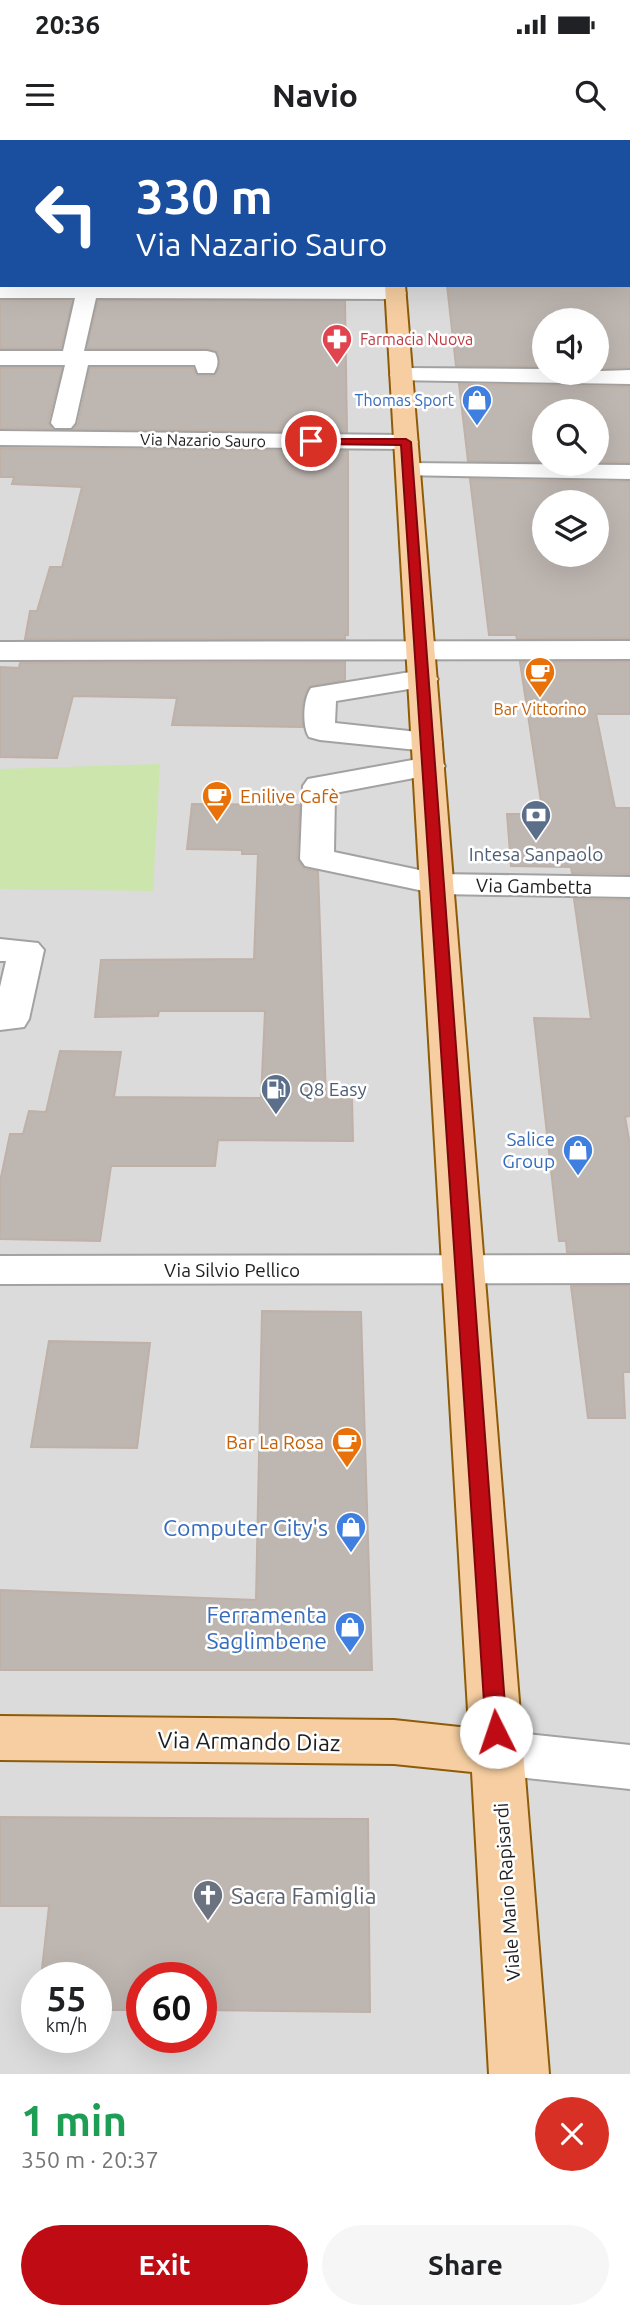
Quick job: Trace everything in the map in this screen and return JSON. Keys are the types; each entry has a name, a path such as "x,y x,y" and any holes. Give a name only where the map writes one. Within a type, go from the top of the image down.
{"main road":[{"name":"Viale Mario Rapisardi","path":"395,289 519,2074"},
{"name":"Via Armando Diaz","path":"0,1738 394,1742 498,1753"}],"street":[{"path":"0,292 395,289"},
{"path":"63,423 88,292"},
{"path":"0,358 207,358 206,368"},
{"path":"401,375 630,377"},
{"name":"Via Nazario Sauro","path":"0,439 407,456 630,472"},
{"path":"0,651 422,664 630,650"},
{"path":"422,664 320,694 320,731 428,754"},
{"name":"Via Gambetta","path":"428,754 319,786 317,859 438,884 630,887"},
{"path":"0,950 26,950 11,1019 0,1019"},
{"name":"Via Silvio Pellico","path":"0,1270 630,1269"},
{"path":"498,1753 630,1767"}],"shaded area":[{"path":"0,287 630,287 630,2074 0,2074"}],"green space":[{"path":"160,764 153,891 0,889 0,769"}],"building":[{"path":"447,287 630,287 630,367 609,368 609,308 532,308 532,366 456,366"},
{"path":"0,301 72,301 61,348 0,348"},
{"path":"98,301 345,301 347,432 73,429 78,424 90,368 193,368 197,375 214,376 220,366 217,352 207,348 87,348"},
{"path":"0,368 62,368 48,422 52,429 0,428"},
{"path":"459,384 630,387 630,462 609,462 609,399 532,399 532,462 468,461"},
{"path":"0,448 348,451 348,635 345,635 345,639 25,639 30,611 37,611 50,567 62,567 82,487 12,484 14,477 0,477"},
{"path":"470,479 630,482 630,638 517,639 516,635 489,635"},
{"path":"345,662 345,680 309,687 302,705 303,727 172,725 177,698 73,696 57,758 0,757 0,667 19,668 20,663"},
{"path":"520,662 630,662 630,714 596,714 615,808 630,808 630,874 572,873 571,867 511,866 507,814 535,814 534,808 542,808"},
{"path":"192,804 300,805 297,859 304,869 318,871 326,1098 352,1098 353,1141 218,1140 215,1166 111,1166 100,1241 0,1239 0,1182 10,1134 23,1134 29,1111 46,1112 60,1051 121,1052 114,1097 261,1098 265,1011 159,1011 158,1016 95,1017 101,960 254,959 258,854 242,854 242,850 187,849"},
{"path":"574,899 630,900 630,1116 625,1117 630,1145 630,1252 567,1252 566,1241 559,1241 534,1018 591,1019"},
{"path":"571,1286 630,1286 630,1372 623,1372 625,1418 588,1418"},
{"path":"262,1311 361,1312 372,1670 0,1670 0,1590 256,1600"},
{"path":"49,1341 150,1343 137,1448 31,1447"},
{"name":"Sacra Famiglia","path":"0,1817 368,1819 370,2012 217,2010 217,1962 126,1962 126,2010 112,2010 112,1962 43,1962 49,1906 0,1906"}],"place":[{"name":"Farmacia Nuova","path":"337,366"},
{"name":"Thomas Sport","path":"477,427"},
{"name":"Bar Vittorino","path":"540,699"},
{"name":"Enilive Cafè","path":"217,823"},
{"name":"Intesa Sanpaolo","path":"536,842"},
{"name":"Q8 Easy","path":"276,1116"},
{"name":"Salice Group","path":"578,1177"},
{"name":"Bar La Rosa","path":"347,1469"},
{"name":"Computer City's","path":"351,1554"},
{"name":"Ferramenta Saglimbene","path":"350,1654"},
{"name":"Sacra Famiglia","path":"208,1922"}],"route":[{"path":"311,441 406,442 496,1732"}]}
